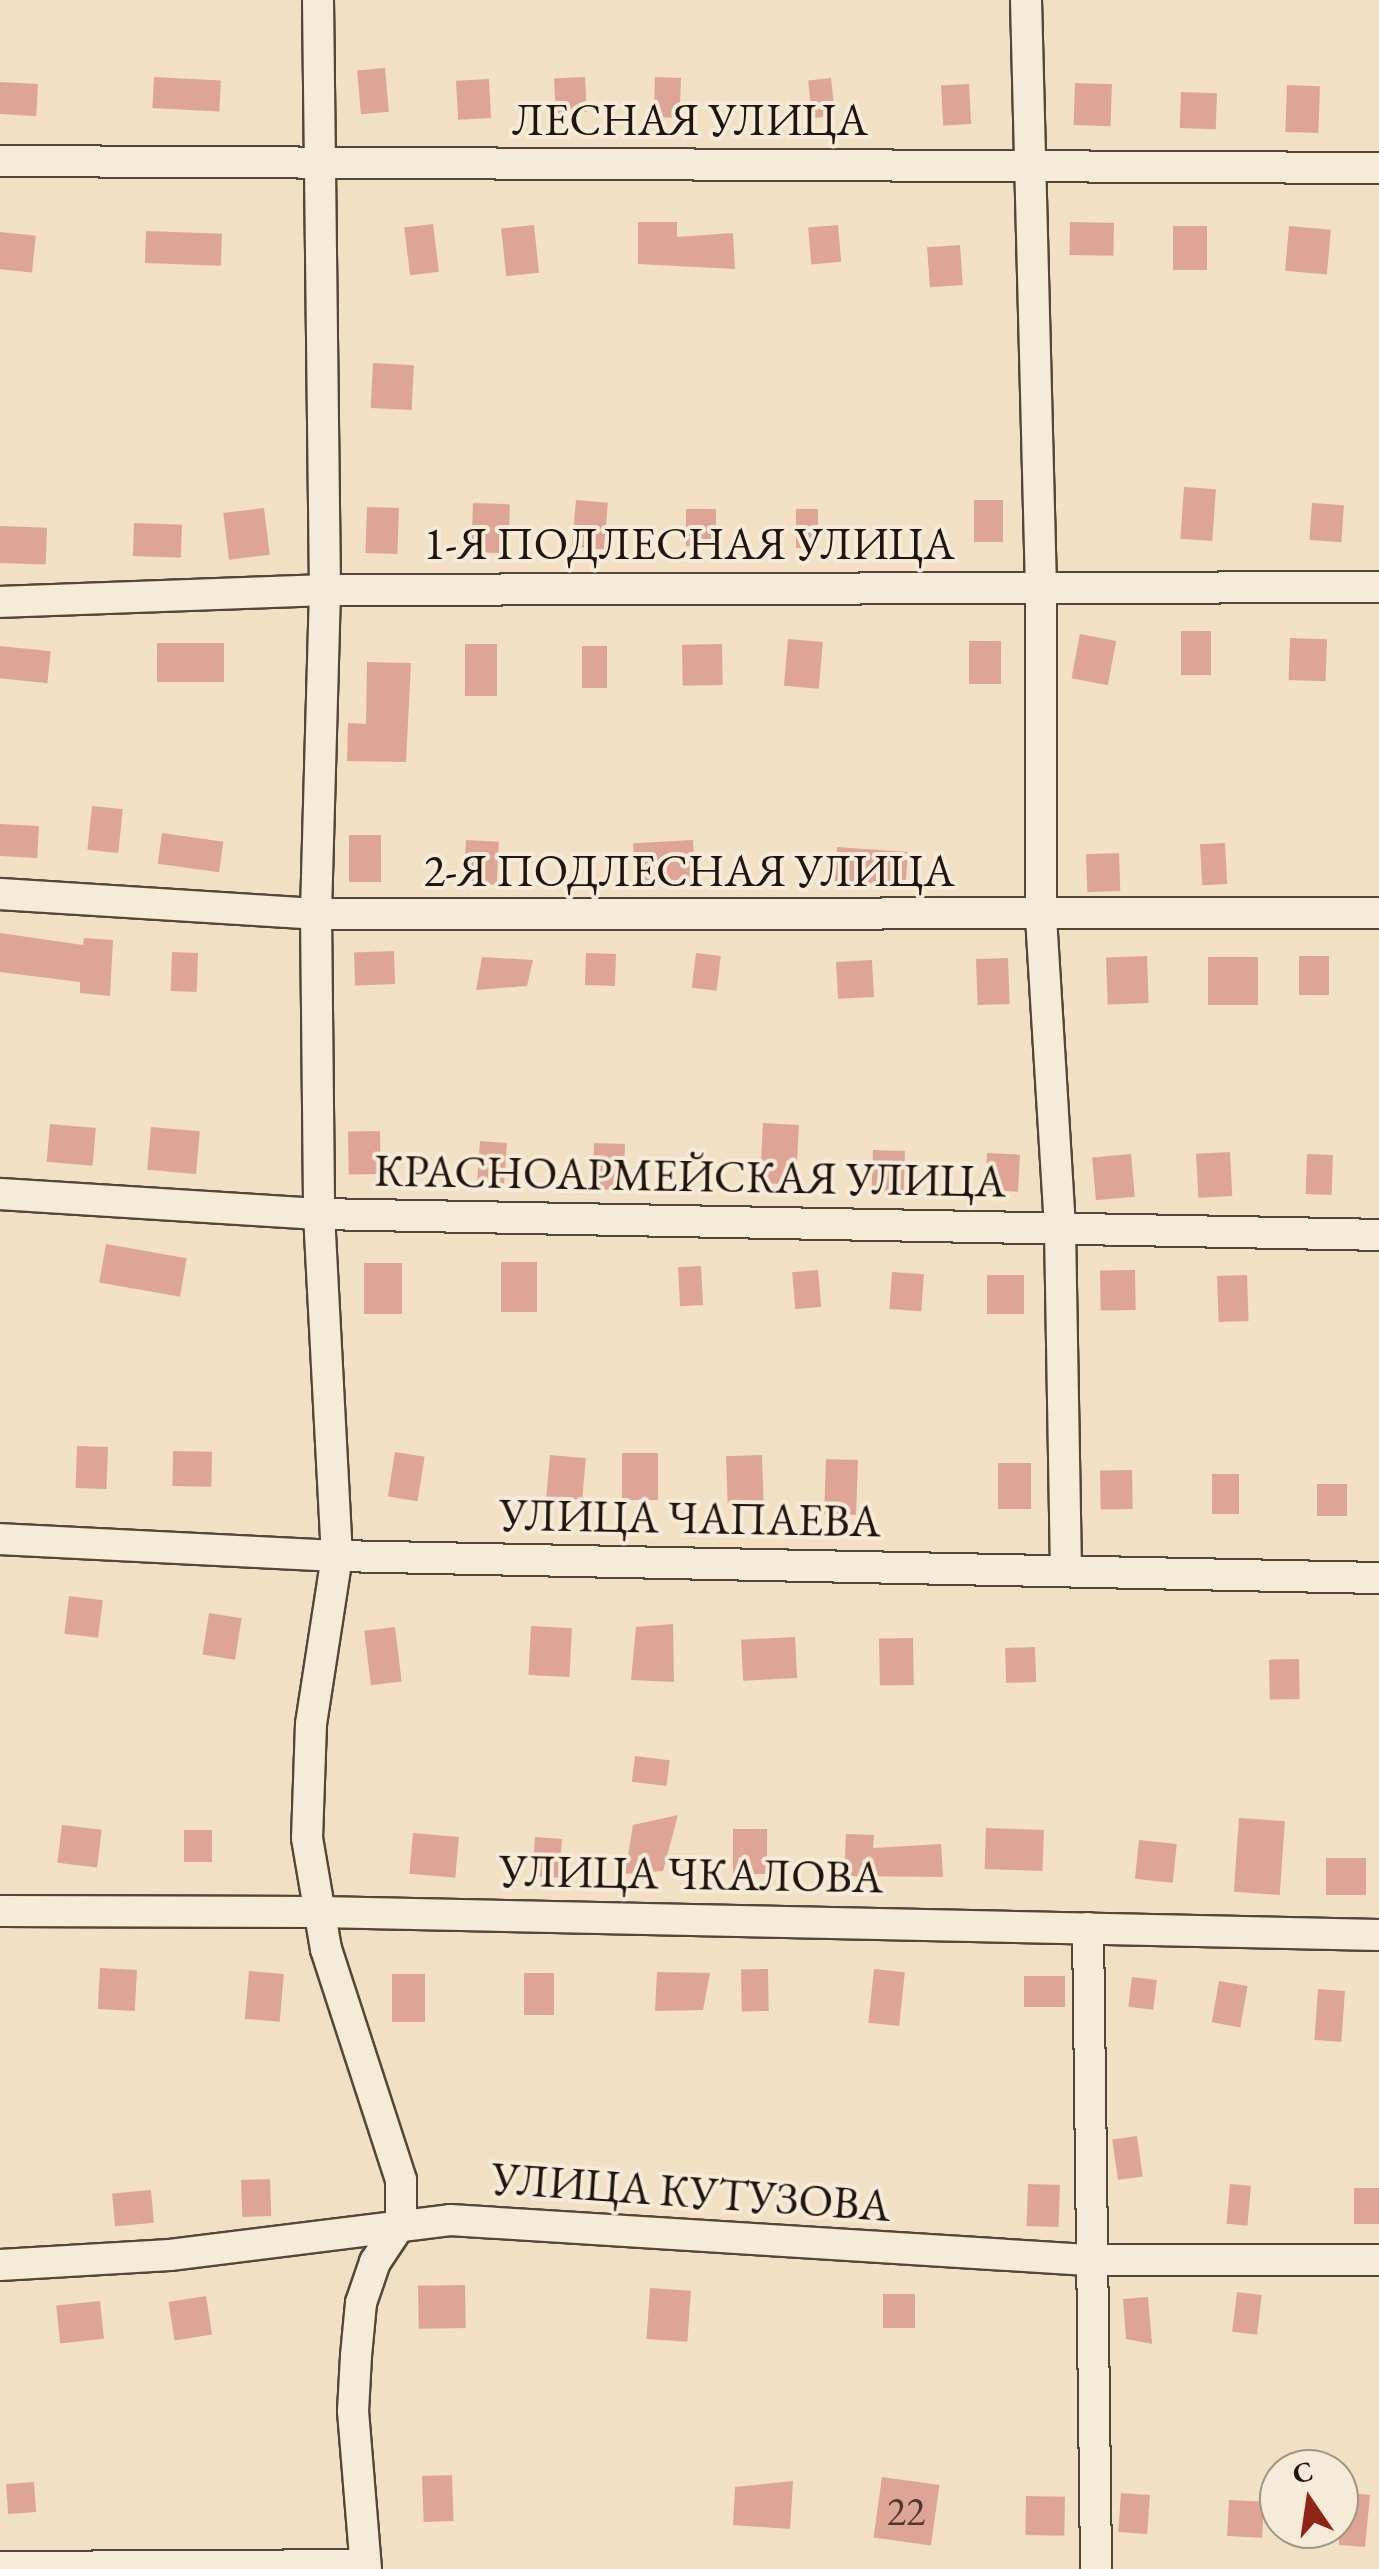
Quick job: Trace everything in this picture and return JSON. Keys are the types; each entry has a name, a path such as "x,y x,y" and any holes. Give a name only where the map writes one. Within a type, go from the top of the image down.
{"street":[{"path":"0,2567 366,2567 353,2411 361,2303 374,2262 401,2223 391,2140 353,2038 318,1912 308,1788 337,1556 319,1214 316,914 326,590 318,0"},
{"path":"1026,0 1041,588 1041,917 1060,1228 1066,1571"},
{"name":"ЛЕСНАЯ УЛИЦА","path":"0,162 1379,168"},
{"name":"1-Я ПОДЛЕСНАЯ УЛИЦА","path":"0,602 326,590 1379,588"},
{"name":"2-Я ПОДЛЕСНАЯ УЛИЦА","path":"0,894 316,914 1041,917 1379,913"},
{"name":"КРАСНОАРМЕЙСКАЯ УЛИЦА","path":"0,1194 319,1214 1379,1234"},
{"name":"УЛИЦА ЧАПАЕВА","path":"0,1538 337,1556 1379,1578"},
{"name":"УЛИЦА ЧКАЛОВА","path":"0,1912 318,1912 1379,1935"},
{"path":"1088,1928 1088,2260 1096,2569"},
{"name":"УЛИЦА КУТУЗОВА","path":"0,2265 170,2255 401,2223 450,2220 746,2244 1088,2260 1379,2260"}],"building":[{"path":"385,68 389,112 361,114 357,70"},
{"path":"154,77 221,81 219,111 152,108"},
{"path":"585,77 587,112 556,114 554,79"},
{"path":"655,77 681,78 680,118 654,117"},
{"path":"831,78 835,116 812,118 808,80"},
{"path":"489,79 491,118 458,120 456,81"},
{"path":"0,82 38,84 36,116 0,114"},
{"path":"1075,83 1112,84 1111,126 1074,125"},
{"path":"969,84 971,124 943,125 941,85"},
{"path":"1287,85 1320,86 1318,133 1285,132"},
{"path":"1181,92 1217,93 1216,129 1180,128"},
{"path":"638,222 677,222 677,237 733,233 735,269 638,264"},
{"path":"1070,222 1114,223 1113,256 1069,255"},
{"path":"433,224 439,272 410,275 404,228"},
{"path":"534,225 539,273 506,276 501,228"},
{"path":"838,225 841,262 811,264 808,228"},
{"path":"1173,226 1207,226 1207,270 1173,270"},
{"path":"1289,226 1331,230 1327,274 1285,271"},
{"path":"146,231 222,234 221,266 145,263"},
{"path":"0,232 36,236 32,273 0,269"},
{"path":"960,245 963,285 930,287 927,247"},
{"path":"373,363 414,365 412,410 371,408"},
{"path":"1184,487 1216,489 1212,541 1180,539"},
{"path":"576,500 608,503 604,550 572,547"},
{"path":"974,500 1003,500 1003,542 974,542"},
{"path":"473,503 510,504 508,553 471,552"},
{"path":"1312,503 1344,505 1341,542 1309,540"},
{"path":"367,507 399,508 397,554 365,553"},
{"path":"264,508 270,555 229,560 223,513"},
{"path":"686,509 716,509 716,546 686,546"},
{"path":"796,509 818,509 818,548 796,548"},
{"path":"134,523 182,525 181,558 133,556"},
{"path":"0,526 47,528 46,565 0,563"},
{"path":"1181,631 1211,631 1211,675 1181,675"},
{"path":"1080,634 1116,641 1108,685 1071,678"},
{"path":"1290,638 1327,639 1326,681 1289,680"},
{"path":"788,639 823,642 819,689 784,686"},
{"path":"969,641 1001,641 1001,684 969,684"},
{"path":"157,643 224,643 224,682 157,682"},
{"path":"465,644 497,644 497,696 465,696"},
{"path":"722,644 723,685 683,686 682,645"},
{"path":"0,646 51,651 47,683 0,678"},
{"path":"582,646 607,646 607,688 582,688"},
{"path":"367,662 411,663 406,762 347,761 348,723 366,724"},
{"path":"92,806 123,809 118,853 87,850"},
{"path":"0,824 39,826 37,858 0,856"},
{"path":"162,833 223,842 219,872 158,864"},
{"path":"349,835 381,835 381,882 349,882"},
{"path":"466,840 499,842 497,885 464,883"},
{"path":"693,840 695,880 635,883 633,843"},
{"path":"1225,843 1227,884 1202,885 1200,844"},
{"path":"837,847 908,852 905,886 835,881"},
{"path":"1119,853 1120,891 1087,892 1086,854"},
{"path":"0,933 83,945 84,938 113,940 110,996 80,993 80,982 0,972"},
{"path":"394,951 395,984 355,985 354,952"},
{"path":"172,952 198,953 197,992 171,991"},
{"path":"586,953 616,954 615,986 585,985"},
{"path":"696,953 721,956 717,991 692,988"},
{"path":"1147,956 1149,1003 1108,1004 1106,957"},
{"path":"1299,956 1329,956 1329,995 1299,995"},
{"path":"482,957 533,960 527,986 476,990"},
{"path":"1208,957 1258,957 1258,1005 1208,1005"},
{"path":"1008,958 1010,1004 978,1005 976,959"},
{"path":"872,960 874,997 838,999 836,962"},
{"path":"763,1123 799,1125 796,1185 760,1183"},
{"path":"50,1124 96,1128 93,1166 47,1162"},
{"path":"151,1127 200,1131 196,1174 147,1170"},
{"path":"380,1131 381,1174 349,1175 348,1132"},
{"path":"480,1141 507,1143 504,1184 477,1182"},
{"path":"594,1143 625,1144 623,1190 592,1189"},
{"path":"873,1150 905,1151 903,1194 871,1193"},
{"path":"1230,1152 1232,1196 1198,1198 1196,1154"},
{"path":"987,1153 1020,1155 1018,1192 985,1190"},
{"path":"1131,1154 1135,1197 1096,1200 1092,1157"},
{"path":"1307,1154 1333,1155 1332,1195 1306,1194"},
{"path":"106,1244 187,1258 180,1297 99,1282"},
{"path":"501,1262 537,1262 537,1312 501,1312"},
{"path":"364,1263 402,1263 402,1314 364,1314"},
{"path":"701,1266 703,1305 680,1306 678,1267"},
{"path":"818,1270 821,1307 795,1309 792,1272"},
{"path":"1135,1270 1136,1310 1101,1311 1100,1271"},
{"path":"892,1272 924,1274 921,1311 889,1309"},
{"path":"987,1275 1024,1275 1024,1314 987,1314"},
{"path":"1247,1275 1249,1321 1219,1322 1217,1276"},
{"path":"77,1446 108,1447 107,1489 76,1488"},
{"path":"173,1451 212,1452 211,1487 172,1486"},
{"path":"395,1452 425,1457 418,1501 388,1496"},
{"path":"622,1453 658,1453 658,1500 622,1500"},
{"path":"550,1455 586,1458 582,1500 546,1497"},
{"path":"762,1455 764,1503 728,1504 726,1456"},
{"path":"826,1459 858,1460 856,1515 824,1514"},
{"path":"998,1463 1031,1463 1031,1509 998,1509"},
{"path":"1132,1470 1133,1509 1101,1510 1100,1471"},
{"path":"1212,1474 1239,1474 1239,1514 1212,1514"},
{"path":"1317,1484 1347,1484 1347,1516 1317,1516"},
{"path":"69,1596 103,1600 98,1638 64,1634"},
{"path":"209,1613 242,1618 235,1660 202,1654"},
{"path":"673,1624 674,1682 631,1680 636,1627"},
{"path":"531,1626 572,1628 569,1677 528,1675"},
{"path":"395,1627 402,1682 371,1685 364,1631"},
{"path":"795,1637 797,1678 743,1681 741,1640"},
{"path":"913,1638 914,1685 880,1686 879,1639"},
{"path":"1035,1647 1036,1682 1006,1683 1005,1648"},
{"path":"1299,1659 1300,1699 1270,1700 1269,1660"},
{"path":"635,1756 670,1760 667,1786 632,1782"},
{"path":"678,1815 663,1871 625,1874 633,1825"},
{"path":"1239,1818 1285,1821 1280,1895 1234,1892"},
{"path":"62,1825 102,1830 97,1868 57,1863"},
{"path":"986,1828 1044,1830 1043,1871 985,1869"},
{"path":"733,1829 767,1829 767,1874 733,1874"},
{"path":"184,1830 212,1830 212,1862 184,1862"},
{"path":"413,1833 459,1837 455,1878 409,1874"},
{"path":"846,1834 874,1835 873,1848 941,1844 943,1877 844,1876"},
{"path":"535,1837 562,1839 559,1878 532,1876"},
{"path":"1139,1840 1177,1844 1173,1883 1135,1879"},
{"path":"1326,1858 1366,1858 1366,1895 1326,1895"},
{"path":"100,1968 137,1970 135,2011 98,2009"},
{"path":"741,1969 768,1969 769,2011 742,2011"},
{"path":"874,1969 905,1972 899,2026 868,2023"},
{"path":"249,1971 284,1974 280,2022 245,2019"},
{"path":"657,1972 710,1973 703,2010 655,2011"},
{"path":"524,1973 554,1973 554,2015 524,2015"},
{"path":"392,1974 425,1974 425,2022 392,2022"},
{"path":"1024,1976 1065,1976 1065,2007 1024,2007"},
{"path":"1132,1977 1157,1980 1153,2010 1128,2007"},
{"path":"1219,1981 1248,1986 1240,2027 1212,2022"},
{"path":"1318,1989 1345,1991 1341,2042 1314,2040"},
{"path":"1137,2136 1143,2177 1118,2180 1112,2139"},
{"path":"270,2179 271,2216 242,2217 241,2180"},
{"path":"1028,2184 1060,2185 1059,2227 1027,2226"},
{"path":"1230,2184 1251,2186 1247,2226 1227,2224"},
{"path":"1354,2188 1379,2188 1379,2224 1354,2224"},
{"path":"151,2190 154,2223 115,2226 112,2193"},
{"path":"465,2285 466,2328 419,2329 418,2286"},
{"path":"650,2288 691,2291 687,2342 646,2339"},
{"path":"1237,2292 1262,2295 1257,2335 1232,2332"},
{"path":"883,2294 915,2294 915,2328 883,2328"},
{"path":"206,2296 212,2335 175,2340 168,2302"},
{"path":"1148,2297 1152,2344 1126,2339 1123,2299"},
{"path":"100,2301 104,2339 60,2343 56,2306"},
{"path":"452,2475 454,2521 424,2522 422,2476"},
{"path":"882,2477 939,2485 931,2545 874,2537"},
{"path":"793,2481 790,2529 733,2525 735,2487"},
{"path":"34,2482 36,2512 8,2514 6,2484"},
{"path":"1121,2493 1150,2495 1147,2534 1118,2532"},
{"path":"1359,2494 1370,2495 1365,2547 1359,2547"},
{"path":"1026,2496 1065,2497 1064,2536 1025,2535"},
{"path":"1229,2500 1259,2502 1259,2538 1227,2536"}]}
